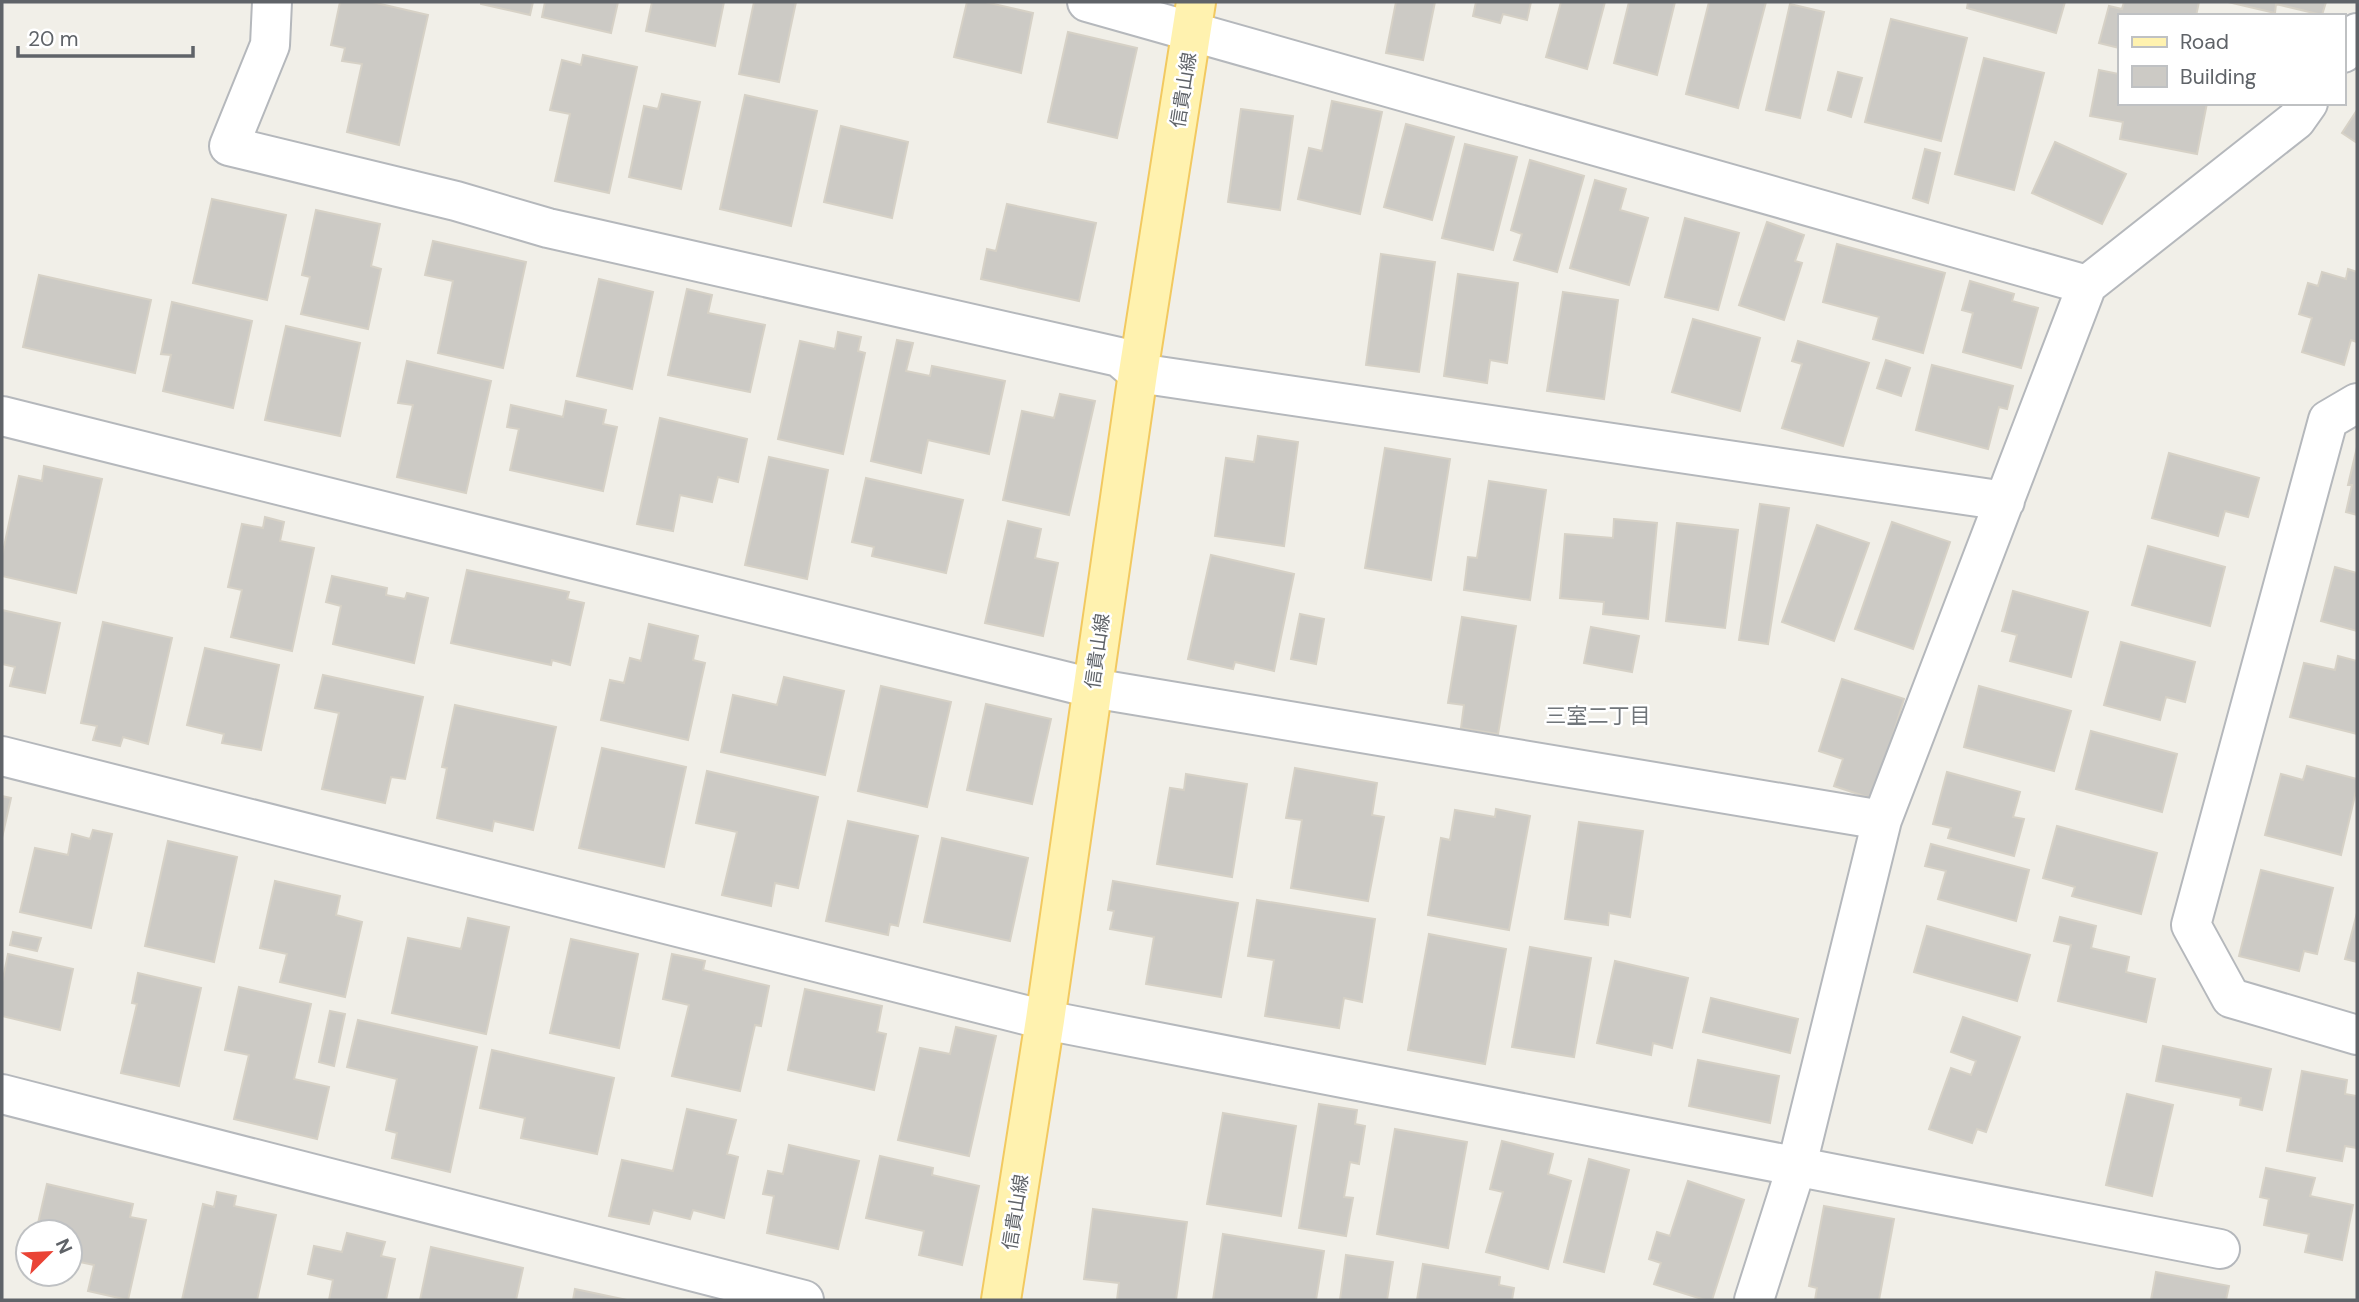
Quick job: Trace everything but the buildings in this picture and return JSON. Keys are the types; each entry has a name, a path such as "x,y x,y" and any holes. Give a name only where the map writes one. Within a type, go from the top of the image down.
{"main road":[{"name":"信貴山線","path":"1001,1300 1045,1020 1138,373 1194,17"}],"street":[{"path":"272,2 270,46 229,146 456,201 548,228 1119,357 1138,373 2005,500"},
{"path":"1087,2 1194,17 2087,285"},
{"path":"2345,49 2357,33"},
{"path":"1754,1300 1797,1165 1882,820 2087,285 2296,120 2307,105"},
{"path":"2357,403 2328,420 2191,925 2231,998 2357,1035"},
{"path":"2,416 1092,688 1882,820"},
{"path":"2,756 1045,1020 2220,1249"},
{"path":"2,1094 804,1300"}],"district":[{"name":"三室二丁目","path":"1598,716"}]}
